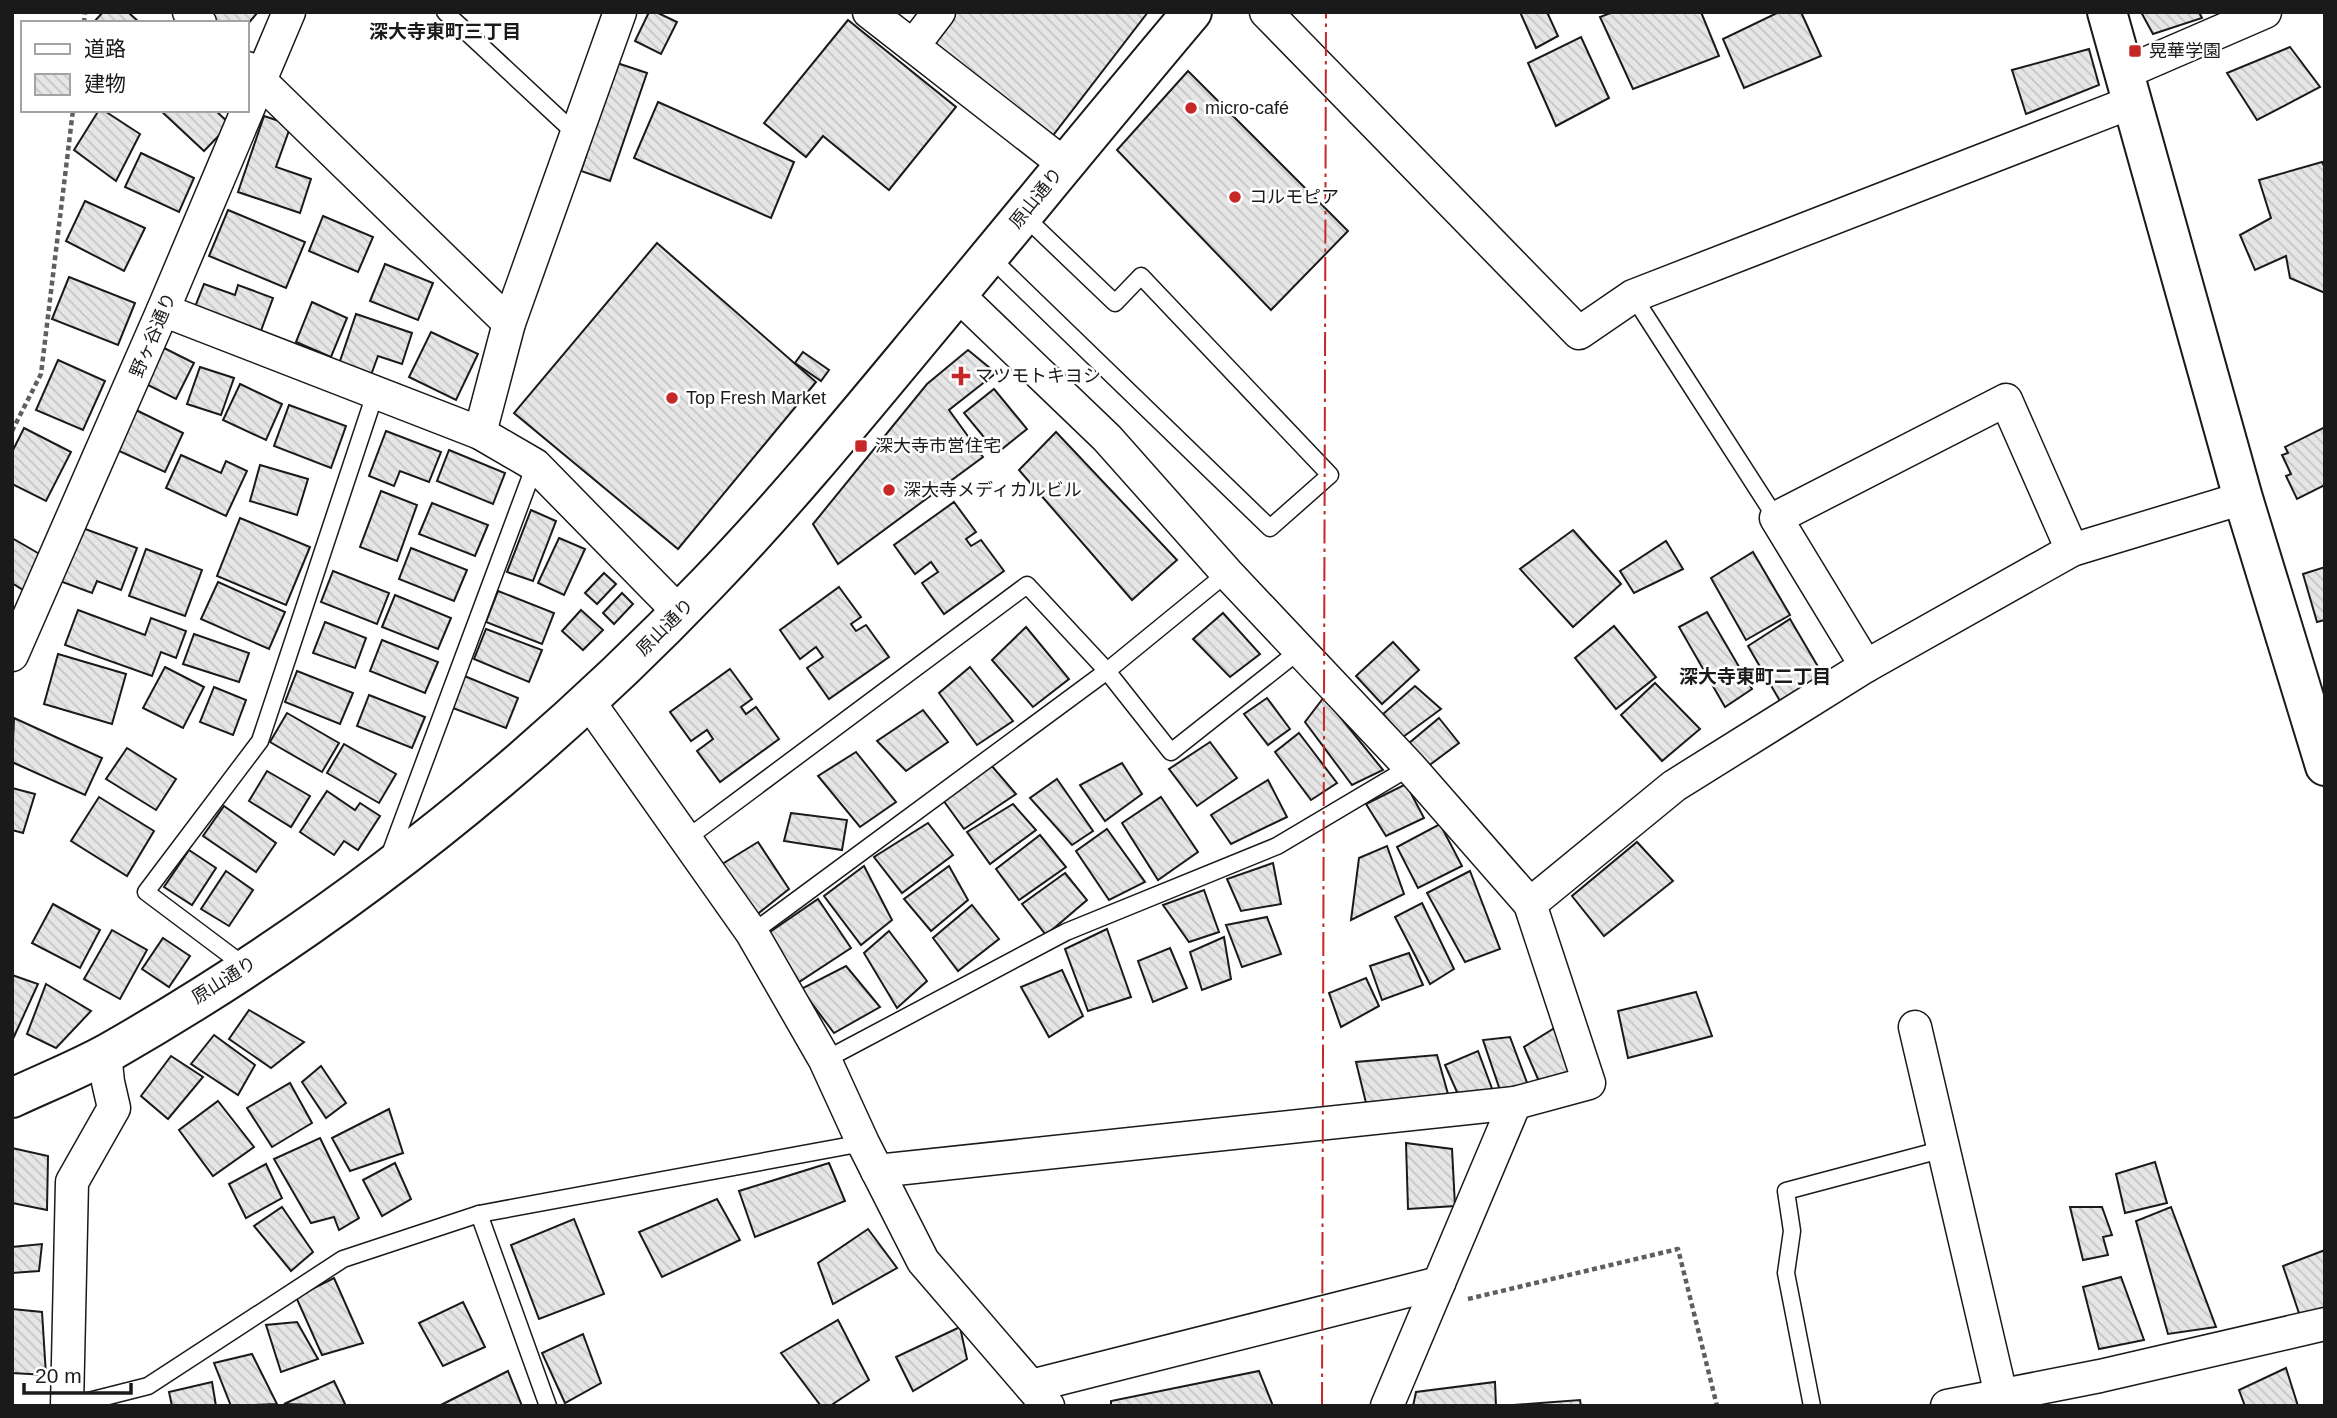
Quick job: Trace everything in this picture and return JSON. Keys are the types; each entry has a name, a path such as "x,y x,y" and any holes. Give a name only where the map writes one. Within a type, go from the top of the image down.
{"street":[{"name":"野ヶ谷通り","path":"253,74 289,12"},
{"path":"480,433 509,323 620,12"},
{"path":"869,12 1064,164"},
{"path":"913,46 939,12"},
{"name":"原山通り","path":"12,1098 105,1054 246,967 383,873 515,768 589,702 680,613 820,461 1192,12"},
{"path":"1266,12 1578,333 1633,296 2128,88 2265,12"},
{"path":"2107,12 2243,498 2325,766"},
{"path":"253,74 509,323"},
{"name":"野ヶ谷通り","path":"12,655 163,310 239,112"},
{"path":"877,1171 1516,1103 1589,1083 1530,904 1410,767 1227,573 1107,438 958,295"},
{"path":"163,310 480,433 535,465 680,613"},
{"path":"1866,666 1776,518 2006,400 2071,550"},
{"path":"1530,904 1674,786 1866,666 2071,550 2243,498"},
{"path":"589,702 752,933 825,1060 863,1143 923,1261 1040,1396 1435,1293"},
{"path":"1915,1027 2001,1395"},
{"path":"68,1406 72,1182 114,1108 105,1054"},
{"path":"1387,1406 1516,1103"},
{"path":"1947,1406 2100,1376 2325,1324"}],"lane":[{"path":"445,12 577,135"},
{"path":"989,256 1270,528 1330,475 1141,276 1115,303 1023,215"},
{"path":"1633,296 1776,518"},
{"path":"246,967 146,892 260,741 375,394"},
{"path":"383,873 535,465"},
{"path":"752,933 1107,671 1227,573"},
{"path":"686,839 1027,585 1107,671 1171,752 1300,650"},
{"path":"825,1060 1066,932 1278,846 1410,767"},
{"path":"68,1406 148,1386 343,1259 479,1214 863,1143"},
{"path":"1812,1406 1786,1273 1792,1231 1786,1191 1944,1149"},
{"path":"479,1214 548,1406"}],"path":[{"path":"12,431 41,374 73,112"},
{"path":"1435,1293 1474,1298 1678,1249 1717,1406"}],"building":[{"path":"103,12 128,12 138,21 95,21"},
{"path":"206,12 258,12 248,24 248,21 216,21"},
{"path":"649,12 656,12 677,22 661,54 635,41"},
{"path":"952,12 1148,12 1051,138 929,43"},
{"path":"1520,12 1547,12 1558,36 1536,48"},
{"path":"1613,12 1701,12 1719,56 1633,89 1600,17"},
{"path":"1779,12 1801,12 1821,56 1744,88 1723,39"},
{"path":"2141,12 2199,12 2202,18 2153,34"},
{"path":"848,20 956,107 889,190 823,136 806,157 764,123"},
{"path":"1581,37 1609,98 1556,126 1528,63"},
{"path":"2290,47 2320,87 2257,120 2227,73"},
{"path":"2089,49 2099,85 2026,114 2012,70"},
{"path":"617,63 647,73 610,181 581,171"},
{"path":"1188,71 1348,231 1271,310 1117,150"},
{"path":"658,102 794,162 771,218 634,158"},
{"path":"98,112 106,112 140,134 116,181 74,150"},
{"path":"162,112 217,112 230,124 204,151"},
{"path":"264,116 291,125 276,167 311,179 300,213 238,192"},
{"path":"141,153 194,178 179,212 125,187"},
{"path":"2322,162 2325,168 2325,293 2290,278 2286,256 2255,270 2240,235 2271,218 2259,180"},
{"path":"85,201 145,228 124,271 66,241"},
{"path":"228,210 305,242 286,288 209,256"},
{"path":"323,216 373,237 358,272 309,251"},
{"path":"657,243 816,382 678,549 514,413"},
{"path":"385,264 433,283 418,320 370,301"},
{"path":"69,277 135,303 118,345 52,319"},
{"path":"204,284 235,295 238,285 273,298 259,336 193,312"},
{"path":"312,302 347,318 331,357 296,342"},
{"path":"356,314 412,333 402,364 378,356 371,375 339,364"},
{"path":"431,332 478,354 456,400 409,377"},
{"path":"162,347 194,363 176,399 144,383"},
{"name":"深大寺メディカルビル","path":"968,350 996,373 949,410 983,457 838,564 813,524 927,384"},
{"path":"803,352 829,370 821,381 795,363"},
{"path":"58,360 105,381 83,430 36,410"},
{"path":"200,367 234,378 221,415 187,404"},
{"path":"240,384 282,404 266,440 223,420"},
{"path":"994,389 1027,429 997,453 964,413"},
{"path":"289,405 346,426 331,468 274,446"},
{"path":"136,410 183,433 165,472 117,450"},
{"path":"2325,427 2325,485 2297,499 2286,476 2291,474 2282,455 2288,453 2285,447"},
{"path":"24,428 71,452 46,501 12,484 12,452"},
{"path":"386,431 441,452 429,482 400,471 394,486 369,476"},
{"path":"1056,432 1177,560 1132,600 1019,470"},
{"path":"449,450 505,473 493,504 437,481"},
{"path":"181,455 221,473 226,461 247,471 226,516 166,488"},
{"path":"260,465 308,479 297,515 250,501"},
{"path":"381,491 417,505 397,561 360,547"},
{"path":"954,502 976,532 966,539 971,546 981,540 1004,571 944,614 922,583 938,572 931,562 915,574 894,545"},
{"path":"432,503 488,525 475,556 419,534"},
{"path":"531,510 556,521 533,581 507,572"},
{"path":"240,518 310,547 286,605 217,576"},
{"path":"77,526 137,548 121,590 97,581 92,593 57,580"},
{"path":"1573,530 1621,584 1573,627 1520,569"},
{"path":"12,538 43,556 23,590 12,583"},
{"path":"559,538 585,549 564,595 538,583"},
{"path":"1666,541 1683,569 1634,593 1620,571"},
{"path":"411,548 467,570 454,601 399,579"},
{"path":"146,549 202,570 185,616 129,596"},
{"path":"1753,552 1790,615 1746,640 1711,578"},
{"path":"2325,567 2325,620 2317,622 2303,574"},
{"path":"333,571 389,593 377,624 321,602"},
{"path":"604,573 616,584 597,604 585,593"},
{"path":"218,582 285,612 269,649 201,619"},
{"path":"839,587 861,617 851,624 856,631 866,625 889,657 829,699 807,668 823,657 816,647 800,659 780,630"},
{"path":"498,591 554,613 542,644 486,622"},
{"path":"622,593 633,604 614,624 603,613"},
{"path":"395,595 451,618 438,649 382,627"},
{"path":"78,610 145,635 151,618 186,631 176,658 161,652 152,676 65,645"},
{"path":"581,610 603,630 583,650 562,631"},
{"path":"1707,612 1752,689 1725,707 1679,627"},
{"path":"1223,613 1260,654 1230,677 1193,639"},
{"path":"1790,619 1827,682 1784,708 1748,646"},
{"path":"325,622 366,638 355,668 313,653"},
{"path":"1614,626 1656,677 1616,709 1575,658"},
{"path":"1026,627 1069,679 1033,707 992,660"},
{"path":"486,629 542,650 529,682 474,659"},
{"path":"194,634 249,653 239,682 183,664"},
{"path":"382,640 438,662 425,693 370,671"},
{"path":"1393,642 1419,670 1382,704 1356,676"},
{"path":"58,654 126,674 112,724 44,704"},
{"path":"165,667 204,687 183,728 143,708"},
{"path":"970,667 1013,721 977,745 939,693"},
{"path":"730,669 752,699 741,707 746,714 756,707 779,739 720,782 697,751 713,739 707,730 691,741 670,712"},
{"path":"297,671 353,693 340,724 285,702"},
{"path":"462,675 518,698 506,728 450,707"},
{"path":"1655,683 1700,729 1662,761 1621,715"},
{"path":"1415,686 1441,709 1403,737 1383,714"},
{"path":"214,687 246,700 233,735 200,722"},
{"path":"369,695 425,717 412,748 357,726"},
{"path":"1324,697 1383,770 1352,785 1305,722"},
{"path":"1267,698 1290,729 1268,745 1244,714"},
{"path":"923,710 948,742 906,771 877,741"},
{"path":"287,713 339,743 322,772 270,742"},
{"path":"14,718 102,758 85,795 12,762"},
{"path":"1439,718 1459,743 1427,767 1408,744"},
{"path":"1299,733 1337,783 1311,800 1275,752"},
{"path":"1210,742 1237,778 1197,806 1169,769"},
{"path":"344,744 396,774 379,803 327,773"},
{"path":"127,748 176,779 156,810 106,779"},
{"path":"856,752 896,802 860,827 818,776"},
{"path":"1122,763 1142,794 1105,821 1080,785"},
{"path":"991,765 1016,794 964,829 943,800"},
{"path":"267,771 310,796 291,827 249,801"},
{"path":"1057,779 1093,831 1072,845 1030,798"},
{"path":"1268,780 1287,817 1231,844 1211,815"},
{"path":"1406,784 1424,818 1386,836 1366,804"},
{"path":"12,788 35,794 23,833 12,830"},
{"path":"327,791 355,810 360,803 380,816 358,850 344,841 334,855 300,832"},
{"path":"99,797 154,831 127,876 71,841"},
{"path":"1161,797 1198,852 1158,880 1122,823"},
{"path":"1013,804 1036,830 990,864 967,832"},
{"path":"224,806 276,843 256,872 203,836"},
{"path":"791,813 847,820 842,850 784,841"},
{"path":"928,823 953,855 902,893 874,857"},
{"path":"1440,824 1462,866 1418,888 1397,847"},
{"path":"1107,829 1145,882 1109,900 1076,851"},
{"path":"1040,835 1066,867 1019,900 996,869"},
{"path":"758,842 789,889 755,916 719,866"},
{"path":"1637,842 1673,881 1604,936 1572,896"},
{"path":"1387,846 1404,894 1351,920 1359,858"},
{"path":"189,850 216,868 192,905 164,887"},
{"path":"1273,863 1281,904 1241,911 1227,879"},
{"path":"864,866 892,920 861,945 824,896"},
{"path":"949,866 968,900 931,931 904,899"},
{"path":"226,871 253,890 229,926 201,909"},
{"path":"1470,871 1500,949 1465,962 1427,893"},
{"path":"1065,873 1087,900 1046,935 1022,904"},
{"path":"1204,890 1219,932 1189,942 1163,905"},
{"path":"818,899 851,948 799,982 767,934"},
{"path":"1422,903 1454,969 1430,984 1395,917"},
{"path":"53,904 100,930 80,968 32,943"},
{"path":"972,905 999,939 958,971 933,938"},
{"path":"1267,917 1281,954 1242,967 1226,925"},
{"path":"1107,929 1131,997 1088,1011 1065,949"},
{"path":"112,930 147,950 120,999 84,979"},
{"path":"889,931 927,981 897,1008 864,953"},
{"path":"1224,937 1231,979 1202,990 1190,952"},
{"path":"163,938 190,956 169,987 142,969"},
{"path":"1170,948 1187,988 1153,1002 1138,961"},
{"path":"1409,953 1423,985 1382,1000 1370,966"},
{"path":"846,966 880,1007 834,1033 801,989"},
{"path":"1062,970 1083,1016 1049,1037 1021,987"},
{"path":"12,975 38,984 12,1041"},
{"path":"1366,978 1379,1006 1341,1027 1329,993"},
{"path":"46,984 91,1011 56,1048 27,1034"},
{"path":"1696,992 1712,1036 1628,1058 1618,1011"},
{"path":"249,1010 304,1042 271,1068 229,1039"},
{"path":"1561,1024 1579,1071 1541,1086 1524,1047"},
{"path":"214,1035 255,1065 238,1095 191,1064"},
{"path":"1510,1037 1529,1088 1501,1093 1483,1040"},
{"path":"1478,1051 1494,1094 1464,1108 1445,1065"},
{"path":"1437,1055 1450,1101 1367,1107 1356,1062"},
{"path":"171,1056 203,1077 168,1119 141,1096"},
{"path":"321,1066 346,1103 326,1118 302,1082"},
{"path":"290,1083 312,1123 272,1147 247,1108"},
{"path":"218,1101 254,1147 213,1176 179,1130"},
{"path":"389,1109 403,1153 350,1171 332,1138"},
{"path":"320,1138 359,1218 339,1230 334,1217 311,1223 274,1159"},
{"path":"1406,1143 1452,1149 1455,1206 1408,1209"},
{"path":"12,1148 48,1156 47,1210 12,1203"},
{"path":"2155,1162 2167,1203 2125,1213 2116,1174"},
{"path":"395,1163 411,1199 382,1216 363,1180"},
{"path":"829,1163 845,1201 755,1237 739,1191"},
{"path":"266,1164 282,1198 246,1218 229,1184"},
{"path":"717,1199 740,1240 662,1277 639,1232"},
{"path":"282,1207 313,1252 291,1271 254,1226"},
{"path":"2070,1207 2102,1207 2112,1235 2103,1237 2108,1255 2083,1260"},
{"path":"2171,1207 2216,1327 2168,1334 2136,1221"},
{"path":"574,1219 604,1294 539,1319 511,1245"},
{"path":"868,1229 897,1268 833,1304 818,1263"},
{"path":"42,1244 39,1271 12,1273 12,1247"},
{"path":"2325,1250 2325,1312 2301,1319 2283,1266"},
{"path":"2121,1277 2144,1340 2099,1349 2083,1287"},
{"path":"334,1278 363,1343 322,1355 296,1297"},
{"path":"463,1302 485,1347 443,1366 419,1323"},
{"path":"12,1309 42,1312 46,1375 12,1373"},
{"path":"838,1320 869,1380 830,1406 821,1406 781,1353"},
{"path":"297,1322 318,1359 281,1372 266,1325"},
{"path":"960,1327 967,1359 913,1391 896,1357"},
{"path":"583,1334 601,1383 565,1403 542,1353"},
{"path":"252,1354 277,1404 231,1406 214,1363"},
{"path":"2286,1368 2298,1406 2245,1406 2239,1390"},
{"path":"508,1371 522,1406 439,1406"},
{"path":"1259,1371 1273,1406 1111,1406 1111,1401"},
{"path":"334,1381 346,1406 284,1404"},
{"path":"212,1382 216,1406 172,1406 169,1392"},
{"path":"1495,1382 1496,1406 1413,1406 1416,1392"},
{"path":"1580,1400 1581,1406 1514,1406 1514,1405"}],"power":[{"path":"1322,1406 1326,12"}],"place":[{"name":"晃華学園","path":"2135,51"},
{"name":"micro-café","path":"1191,108"},
{"name":"コルモピア","path":"1235,197"},
{"name":"マツモトキヨシ","path":"961,376"},
{"name":"Top Fresh Market","path":"672,398"},
{"name":"深大寺市営住宅","path":"861,446"},
{"name":"深大寺メディカルビル","path":"889,490"}],"district":[{"name":"深大寺東町三丁目","path":"445,31"},
{"name":"深大寺東町二丁目","path":"1755,676"}]}
